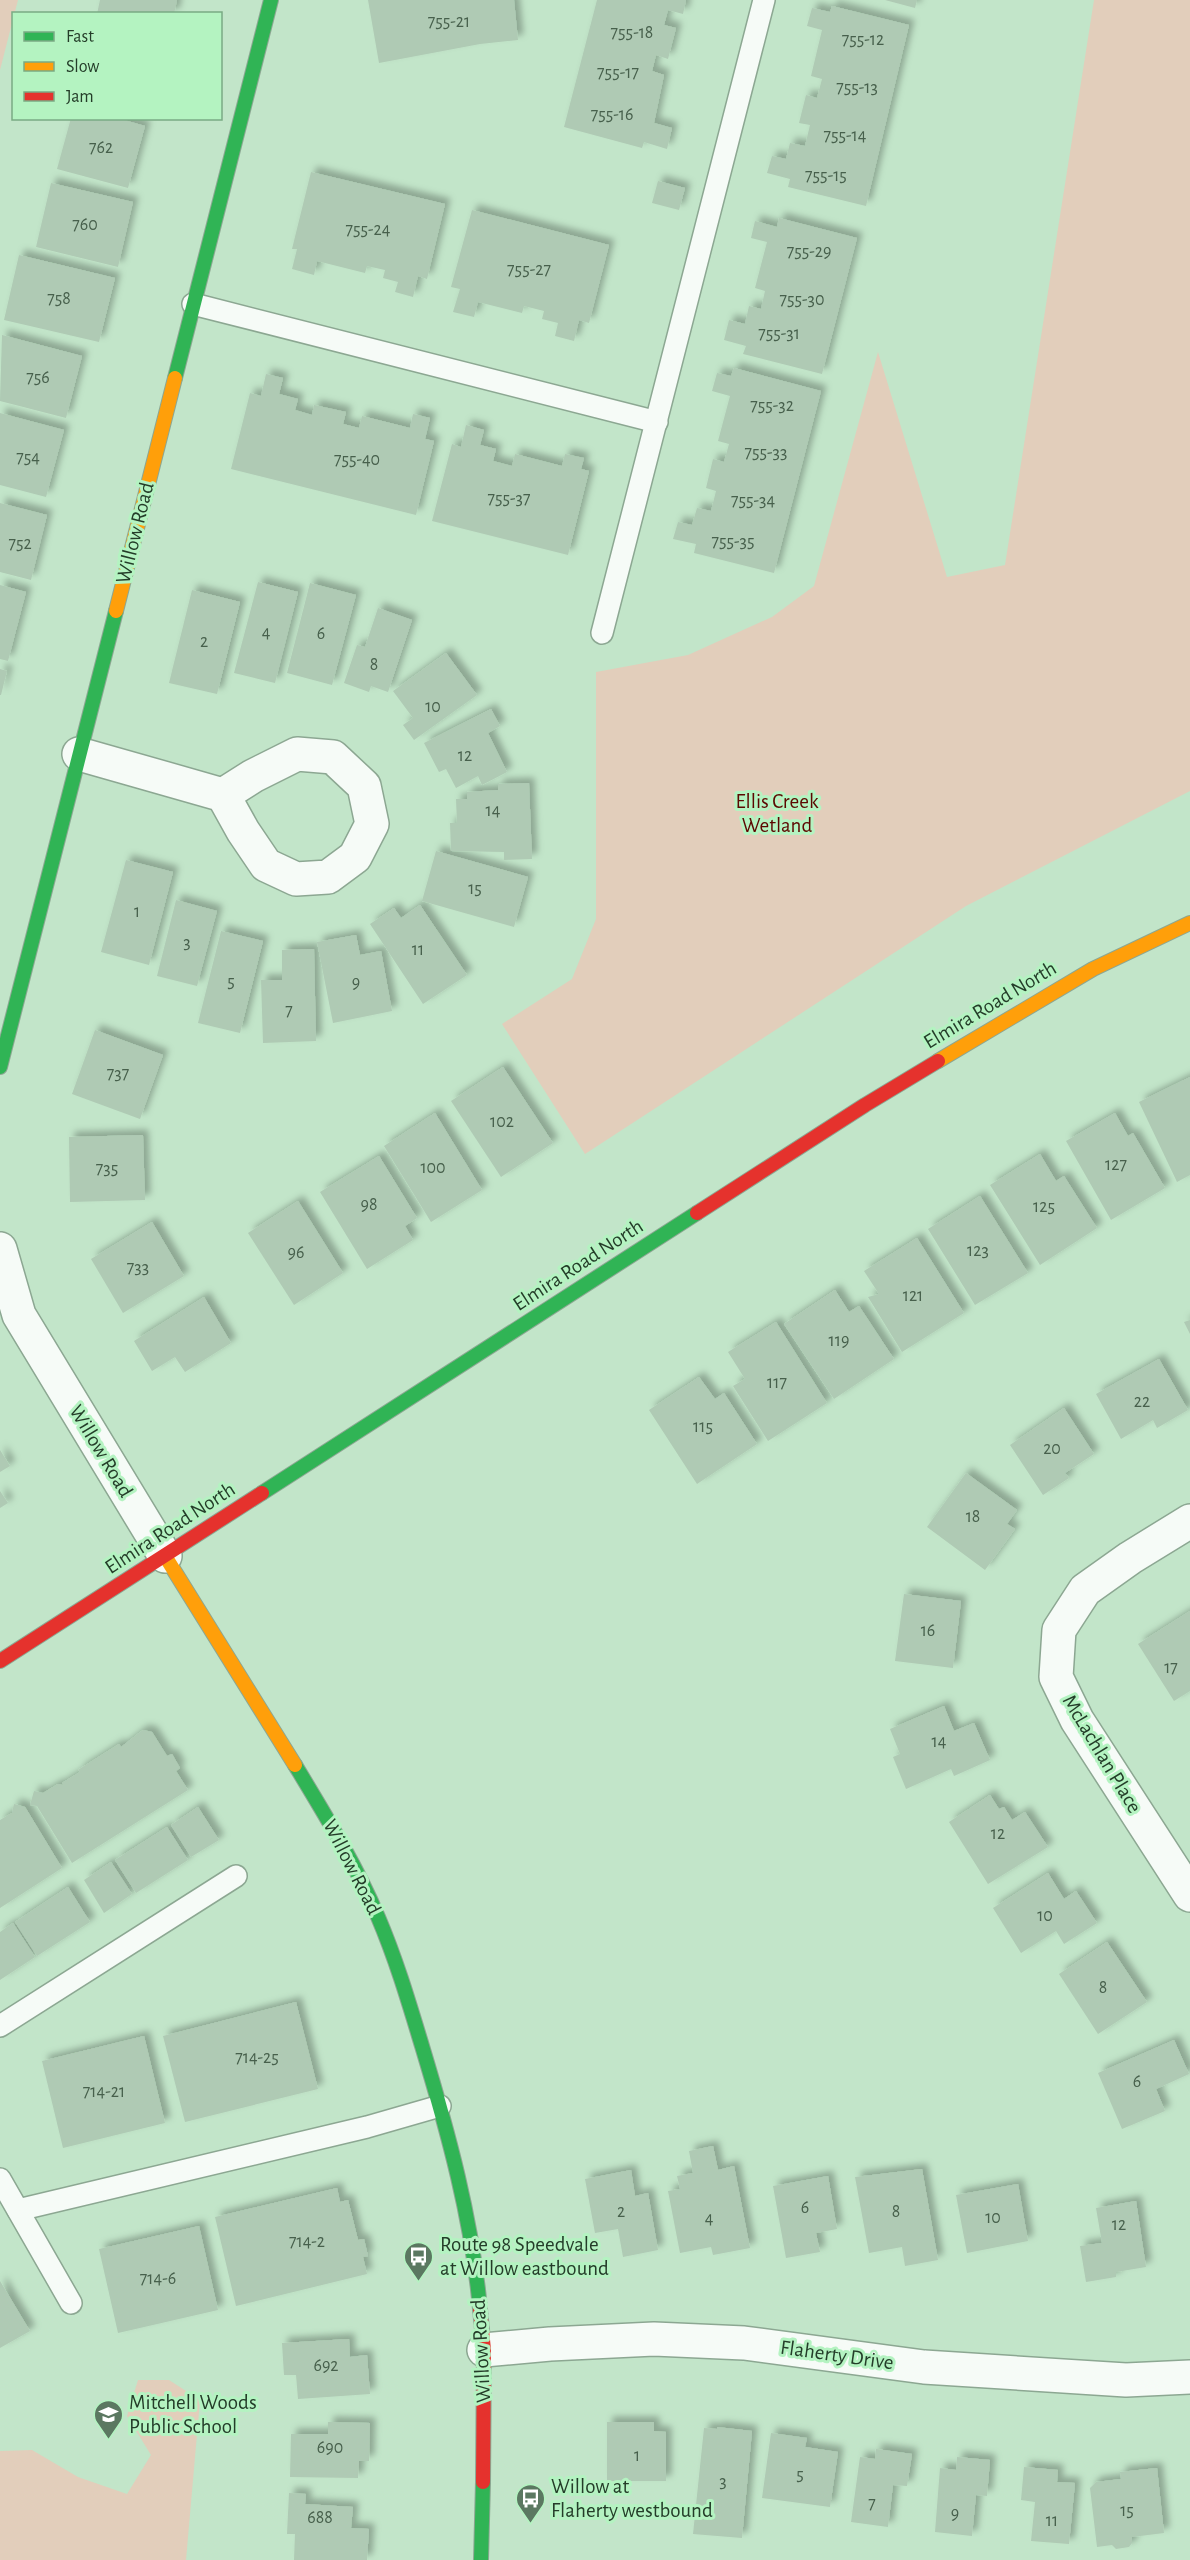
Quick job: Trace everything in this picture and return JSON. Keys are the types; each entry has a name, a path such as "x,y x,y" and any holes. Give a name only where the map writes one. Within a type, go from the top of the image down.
{"street":[{"name":"Willow Road","path":"0,1067 271,0"},
{"path":"79,754 223,795 243,831 266,865 296,879 328,878 355,857 372,824 364,786 333,757 297,754 253,776 223,795"},
{"name":"Elmira Road North","path":"0,1661 865,1105 1093,969 1190,923"},
{"name":"Willow Road","path":"0,1249 19,1315 326,1816 372,1905 407,1998 440,2106 468,2223 484,2350 481,2560"},
{"name":"McLachlan Place","path":"1190,1521 1130,1558 1085,1590 1059,1630 1056,1677 1077,1720 1190,1894"},
{"name":"Flaherty Drive","path":"484,2350 654,2339 744,2343 924,2367 1126,2380 1190,2377"}],"lane":[{"path":"602,633 764,0"},
{"path":"193,304 657,422"},
{"path":"0,2026 236,1876"},
{"path":"18,2210 355,2130 440,2106"},
{"path":"0,2179 71,2303"}],"green space":[{"path":"0,0 18,0 15,12 12,12 12,23 0,70"},
{"name":"Ellis Creek Wetland","path":"1094,0 1190,0 1190,791 966,906 585,1154 502,1024 572,979 596,919 596,672 688,655 772,617 814,586 878,352 947,577 1005,565"},
{"path":"138,2380 169,2380 200,2400 186,2560 0,2560 0,2451 32,2450 78,2477 127,2494 151,2455 127,2416"}],"building":[{"path":"100,0 177,0 174,12 97,12"},
{"path":"368,0 514,0 518,40 480,44 379,63"},
{"path":"597,0 686,0 683,14 668,10 664,25 676,28 668,59 656,55 652,71 664,75 654,123 672,128 667,149 644,142 642,148 564,127"},
{"path":"885,0 917,0 915,8"},
{"path":"832,6 909,25 866,206 788,187 790,179 767,173 772,156 786,159 790,143 805,146 810,125 799,123 806,95 817,98 822,79 811,76 822,30 807,26 812,8 830,12"},
{"path":"70,120 124,120 145,126 128,188 57,169"},
{"path":"311,172 445,204 427,279 418,276 413,297 395,292 398,282 383,278 385,270 367,266 365,273 317,261 314,275 292,269 297,249 292,249"},
{"path":"658,181 685,188 679,210 652,203"},
{"path":"51,183 133,202 118,267 36,247"},
{"path":"472,210 609,245 589,323 579,320 574,341 555,336 558,323 542,319 544,311 524,306 522,313 478,302 474,317 453,312 460,289 451,287"},
{"path":"779,218 857,238 822,374 743,354 746,346 724,340 729,320 745,324 749,306 761,309 765,291 755,288 767,242 751,238 755,221 777,227"},
{"path":"19,255 115,278 99,342 4,320"},
{"path":"2,335 82,356 66,418 0,401"},
{"path":"734,368 821,391 774,573 694,553 696,544 673,539 678,522 692,525 697,508 711,511 716,491 706,488 713,459 724,462 729,444 718,441 730,396 712,391 717,373 731,376"},
{"path":"266,374 283,378 279,394 298,399 295,410 312,415 314,405 346,412 343,424 359,428 362,416 410,428 413,414 430,418 425,439 434,441 416,515 231,469 250,393 261,396"},
{"path":"0,413 64,430 46,497 0,485"},
{"path":"466,425 484,430 480,445 496,449 493,461 512,466 515,454 562,466 565,454 584,458 581,469 589,471 568,555 432,521 452,444 461,447"},
{"path":"0,503 47,515 31,580 0,572"},
{"path":"258,582 298,592 275,683 234,673"},
{"path":"310,583 356,595 332,685 287,673"},
{"path":"0,585 26,592 8,661 0,659"},
{"path":"192,590 240,602 217,694 169,683"},
{"path":"378,608 412,620 388,692 371,686 369,692 344,683 357,645 365,647"},
{"path":"446,653 477,695 414,740 403,725 413,718 393,691"},
{"path":"0,669 7,671 1,695 0,695"},
{"path":"491,709 500,726 488,733 507,772 482,785 478,776 456,788 446,769 439,772 424,743"},
{"path":"529,783 532,859 504,860 504,852 451,851 450,823 457,823 456,799 467,799 467,792 498,790 498,784"},
{"path":"436,851 528,877 514,927 422,901"},
{"path":"126,860 173,872 149,965 101,952"},
{"path":"176,900 217,911 197,986 157,976"},
{"path":"420,905 467,975 423,1004 370,924 394,908 401,918"},
{"path":"221,931 263,941 240,1033 198,1023"},
{"path":"356,935 360,955 381,951 392,1011 333,1023 317,942"},
{"path":"314,949 316,1041 263,1043 261,980 282,980 282,950"},
{"path":"95,1030 163,1055 140,1119 72,1094"},
{"path":"503,1067 553,1143 501,1177 451,1101"},
{"path":"1190,1077 1190,1175 1177,1182 1139,1102"},
{"path":"435,1113 482,1190 431,1222 384,1146"},
{"path":"1115,1113 1128,1136 1133,1133 1165,1188 1111,1220 1066,1141"},
{"path":"143,1135 145,1200 70,1202 69,1137"},
{"path":"1040,1154 1056,1181 1064,1176 1097,1228 1040,1265 990,1185"},
{"path":"379,1156 417,1218 405,1226 413,1240 367,1269 320,1192"},
{"path":"980,1196 1028,1273 975,1305 928,1229"},
{"path":"298,1201 343,1273 294,1305 248,1233"},
{"path":"152,1222 184,1276 123,1313 91,1259"},
{"path":"917,1238 964,1313 902,1352 868,1297 879,1294 864,1271"},
{"path":"835,1290 849,1312 859,1306 894,1359 834,1399 784,1324"},
{"path":"204,1297 231,1343 185,1372 175,1357 152,1371 134,1341"},
{"path":"1190,1320 1190,1334 1184,1322"},
{"path":"776,1322 827,1403 768,1441 733,1386 745,1379 728,1352"},
{"path":"1159,1359 1188,1410 1157,1428 1153,1420 1121,1439 1096,1394"},
{"path":"699,1377 715,1399 724,1393 757,1444 697,1484 649,1410"},
{"path":"1064,1408 1094,1454 1065,1473 1069,1478 1043,1495 1010,1445"},
{"path":"0,1450 10,1466 0,1472"},
{"path":"966,1473 1017,1510 1007,1524 1015,1529 985,1570 927,1527"},
{"path":"0,1491 8,1503 0,1508"},
{"path":"904,1594 961,1601 953,1668 895,1661"},
{"path":"1190,1611 1190,1691 1174,1701 1138,1644"},
{"path":"944,1706 954,1731 974,1723 990,1760 954,1776 951,1769 906,1789 893,1757 900,1754 890,1729"},
{"path":"143,1730 152,1732 167,1756 172,1754 180,1768 176,1771 188,1790 72,1863 37,1806 30,1805 34,1791 43,1793 58,1784 63,1785 62,1783 80,1772 78,1770 119,1744 121,1747"},
{"path":"990,1795 999,1809 1004,1807 1012,1820 1025,1812 1048,1847 988,1884 949,1822"},
{"path":"14,1804 25,1807 62,1868 0,1908 0,1820 12,1813"},
{"path":"198,1807 219,1840 191,1857 171,1825"},
{"path":"167,1827 188,1860 136,1893 115,1860"},
{"path":"111,1862 132,1894 104,1913 84,1880"},
{"path":"1048,1873 1064,1899 1076,1891 1097,1923 1064,1944 1056,1931 1021,1953 993,1908"},
{"path":"68,1887 90,1922 37,1956 15,1922"},
{"path":"13,1923 35,1957 0,1980 0,1932"},
{"path":"1107,1942 1147,2002 1098,2034 1059,1974"},
{"path":"296,2002 318,2089 185,2122 163,2036"},
{"path":"144,2036 165,2123 63,2148 42,2061"},
{"path":"1174,2040 1189,2074 1156,2089 1165,2111 1122,2129 1098,2073"},
{"path":"713,2146 718,2170 734,2166 750,2248 713,2255 711,2247 680,2253 668,2191 680,2189 677,2176 693,2173 689,2151"},
{"path":"922,2169 938,2260 905,2266 902,2247 869,2253 855,2177"},
{"path":"631,2170 635,2196 648,2193 658,2250 623,2257 618,2229 595,2233 585,2179"},
{"path":"828,2176 837,2229 816,2233 820,2252 786,2258 773,2186"},
{"path":"1018,2184 1028,2241 967,2253 956,2195"},
{"path":"337,2188 340,2202 348,2200 358,2240 364,2239 368,2256 363,2257 367,2274 236,2306 215,2217"},
{"path":"1136,2201 1146,2267 1116,2272 1116,2277 1086,2282 1080,2246 1102,2243 1096,2208"},
{"path":"199,2226 218,2310 118,2333 99,2249"},
{"path":"0,2281 30,2331 0,2348"},
{"path":"349,2339 350,2357 367,2355 370,2394 298,2399 296,2375 284,2375 282,2343"},
{"path":"328,2422 370,2423 369,2461 359,2461 358,2478 290,2477 291,2434 328,2434"},
{"path":"607,2422 654,2422 654,2431 666,2432 666,2481 607,2481"},
{"path":"717,2427 752,2431 742,2538 693,2534 704,2428 717,2429"},
{"path":"771,2433 807,2438 805,2447 838,2452 830,2507 762,2498"},
{"path":"876,2449 912,2454 907,2486 893,2485 888,2527 851,2522 860,2457 875,2459"},
{"path":"957,2457 990,2460 987,2496 976,2495 972,2536 935,2532 940,2468 956,2470"},
{"path":"1024,2467 1058,2470 1057,2482 1075,2483 1069,2544 1031,2541 1035,2502 1021,2500"},
{"path":"1157,2468 1164,2533 1132,2537 1129,2547 1116,2549 1112,2545 1097,2547 1090,2488 1096,2482 1121,2479 1120,2472"},
{"path":"289,2493 306,2494 305,2504 353,2507 351,2528 369,2529 367,2560 294,2560 295,2534 287,2534"}],"traffic: fast":[{"path":"175,378 271,0"},
{"path":"0,1067 116,611"},
{"path":"262,1493 697,1213"},
{"path":"295,1765 360,1878 396,1965 450,2143 471,2242 480,2309"},
{"path":"481,2560 483,2482"}],"traffic: slow":[{"path":"116,611 175,378"},
{"path":"938,1061 1093,969 1190,923"},
{"path":"165,1556 295,1765"}],"traffic: jam":[{"path":"697,1213 938,1061"},
{"path":"0,1661 262,1493"},
{"path":"480,2309 484,2350 483,2482"}],"place":[{"name":"Route 98 Speedvale at Willow eastbound","path":"419,2282"},
{"name":"Mitchell Woods Public School","path":"108,2440"},
{"name":"Willow at Flaherty westbound","path":"530,2524"}]}
